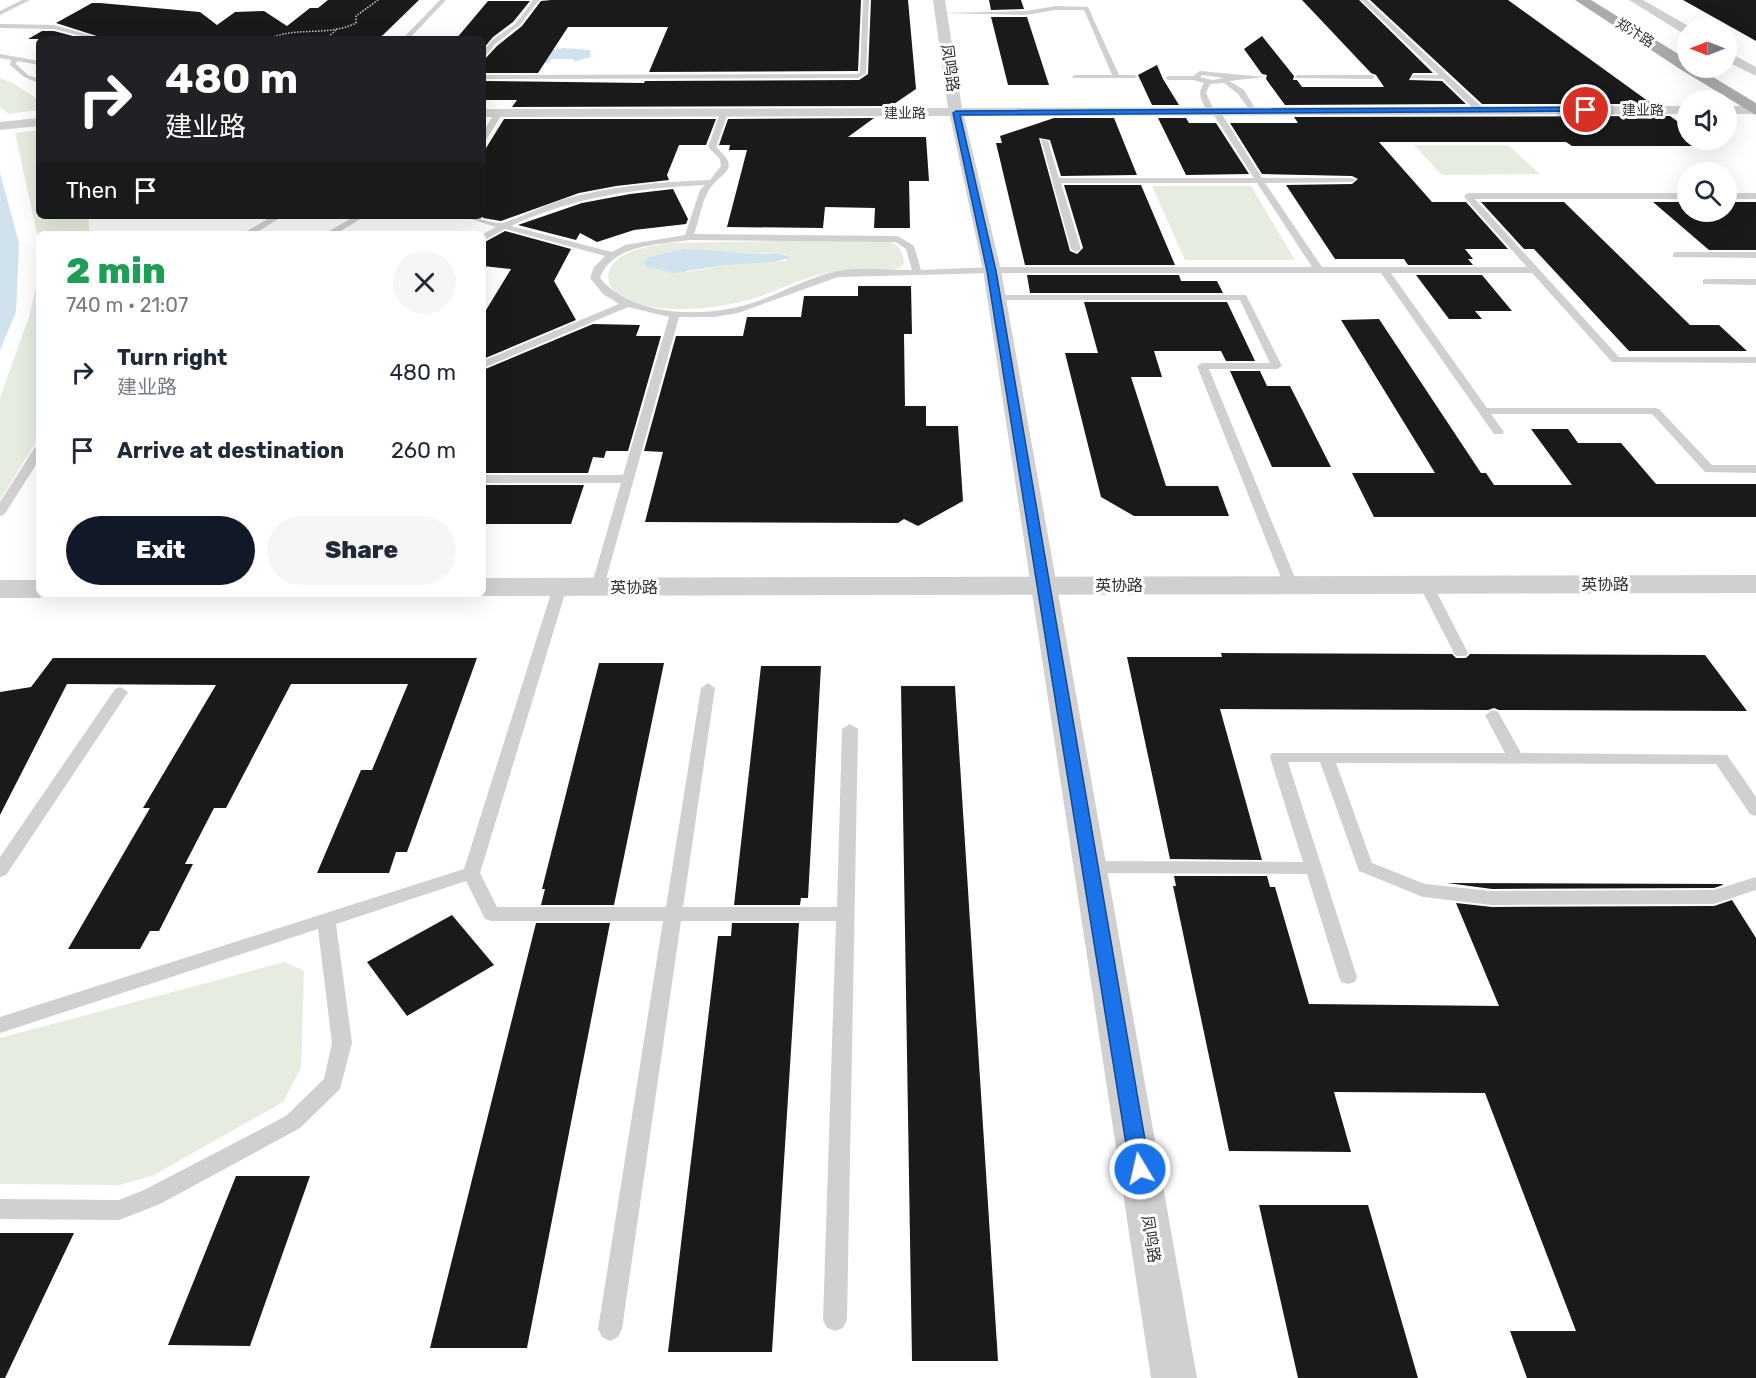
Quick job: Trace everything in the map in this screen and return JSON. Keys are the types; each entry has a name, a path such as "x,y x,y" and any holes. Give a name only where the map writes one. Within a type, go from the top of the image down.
{"main road":[{"name":"郑汴路","path":"1582,0 1677,60"},
{"name":"郑汴路","path":"1621,6 1677,40"},
{"path":"1737,73 1752,78"},
{"name":"郑汴路","path":"1705,78 1756,110"}],"street":[{"path":"1635,0 1677,25"},
{"name":"凤鸣路","path":"941,7 956,113 993,280 1174,1378"},
{"path":"1737,65 1752,78"},
{"name":"建业路","path":"486,113 1677,110"},
{"path":"1737,110 1756,110"},
{"path":"4,126 36,122"},
{"name":"英协路","path":"486,587 1756,584"},
{"path":"0,589 36,589"}],"lane":[{"path":"0,13 27,0"},
{"path":"408,36 443,0"},
{"path":"486,53 493,44 518,24 536,0"},
{"path":"486,77 858,76 863,74 866,0"},
{"path":"1364,0 1480,110"},
{"path":"941,7 1026,13 1055,8 1086,8 1116,77"},
{"path":"0,26 54,27 90,36"},
{"path":"0,56 36,62"},
{"path":"15,59 12,64 15,69 36,80"},
{"path":"1195,78 1198,74 1208,73 1226,79 1241,92 1254,110"},
{"path":"1074,77 1135,77"},
{"path":"1168,78 1195,78 1208,82 1262,77"},
{"path":"1297,77 1371,77"},
{"path":"1413,77 1444,77"},
{"path":"1208,82 1202,94 1249,166 1262,181 1319,270"},
{"path":"486,133 499,113"},
{"path":"689,237 704,190 722,173 725,166 724,158 712,147 724,113"},
{"path":"1044,141 1076,249"},
{"path":"1056,181 1352,180"},
{"path":"486,236 502,226 562,203 610,191 658,184 712,182"},
{"path":"1677,196 1468,196 1617,360 1756,360"},
{"path":"1737,196 1756,196"},
{"path":"252,231 274,219"},
{"path":"334,231 356,219"},
{"path":"476,219 613,255"},
{"path":"917,272 908,243 898,239 689,237 647,243 613,255 599,267 595,278 599,286 613,298 627,304 651,310 703,314 752,307 803,285 838,274 917,272 993,280 1243,297 1277,366 1202,366 1291,585"},
{"path":"1676,255 1756,255"},
{"path":"993,280 1319,270 1535,270"},
{"path":"1384,270 1498,432"},
{"path":"1706,282 1756,282"},
{"path":"486,365 627,304"},
{"path":"598,587 675,313"},
{"path":"1483,411 1655,411 1709,469 1756,469"},
{"path":"0,512 36,455"},
{"path":"486,479 628,479"},
{"path":"1426,585 1461,653"},
{"path":"560,587 471,873 491,914 845,914"},
{"path":"610,1329 708,688"},
{"path":"0,871 120,692"},
{"path":"1493,715 1516,759"},
{"path":"835,1320 850,729"},
{"path":"1348,977 1278,757 1721,759 1756,810"},
{"path":"1326,758 1365,867 1423,890 1492,898 1714,897 1756,883"},
{"path":"1090,867 1313,868"},
{"path":"0,1025 471,873"},
{"path":"0,1209 119,1210 152,1197 293,1122 333,1083 342,1043 326,920"}],"path":[{"path":"277,36 295,30 337,29 356,23 356,16 378,0"},
{"path":"329,36 337,29"}],"shaded area":[{"path":"0,78 36,98 36,110 9,114 0,107"},
{"path":"36,130 36,219 88,219 90,231 37,231 15,133"},
{"path":"1414,145 1508,145 1540,174 1442,175"},
{"path":"1152,186 1251,186 1295,260 1185,260"},
{"path":"878,239 896,245 902,252 904,263 900,268 818,275 749,300 711,307 682,309 650,307 627,300 611,287 608,277 609,270 620,258 633,251 667,243","holes":["690,249 737,254 786,254 786,261 729,265 688,272 648,257"]},
{"path":"36,287 36,442 0,500 0,398 29,317"},
{"path":"285,962 304,971 301,1068 283,1102 154,1175 120,1185 0,1184 0,1038"}],"water":[{"path":"563,48 590,50 591,57 574,62 575,60 552,59 549,63 541,63 552,50"},
{"path":"0,173 19,243 16,312 0,350"},
{"path":"683,249 746,254 779,253 789,258 775,262 729,265 672,273 645,266 644,261 648,257"}],"building":[{"path":"328,0 419,0 381,36 97,36 56,23 92,3 200,12 217,25 235,12 264,11 287,26 310,8 318,8"},
{"path":"861,0 858,71 649,72 668,27 568,27 538,73 486,73 486,58 522,26 541,1"},
{"path":"871,0 908,0 916,89 891,106 512,107 517,100 486,100 486,81 644,83 645,81 859,80 868,74"},
{"path":"989,0 1021,0 1024,9 991,10"},
{"path":"1302,0 1359,0 1433,73 1413,73 1409,80 1442,81 1466,104 1285,105 1266,79 1267,75 1262,74 1244,49 1262,36 1294,76 1293,80 1297,80 1302,87 1384,87 1376,75 1371,73"},
{"path":"1370,0 1508,0 1652,104 1482,104"},
{"path":"1683,0 1756,0 1756,41 1737,30 1737,18 1715,18"},
{"path":"488,1 530,1 513,22 486,45 486,36 459,36"},
{"path":"991,17 1027,17 1049,85 1008,85"},
{"path":"42,31 54,31 73,36 36,36 36,39 28,39"},
{"path":"1157,65 1179,105 1152,105 1138,75"},
{"path":"1670,116 1677,121 1677,146 1572,146 1566,142 1379,142 1432,202 1466,202 1508,249 1465,249 1473,259 1468,259 1473,265 1408,265 1404,259 1335,259 1286,185 1352,184 1358,179 1352,176 1262,174 1230,123 1298,123 1294,117"},
{"path":"874,118 848,137 926,137 929,181 909,181 910,228 874,228 875,208 825,207 823,228 727,227 747,150 729,150 730,145 719,145 728,119"},
{"path":"1054,118 1114,118 1137,175 1061,176 1050,140 1039,138 1070,251 1077,254 1083,248 1064,185 1141,185 1175,265 1025,265 996,143 1002,143 1000,136"},
{"path":"1158,118 1186,118 1189,123 1216,123 1249,174 1186,175"},
{"path":"504,119 716,119 706,145 679,145 667,175 669,180 579,193 501,221 486,218 486,148"},
{"path":"673,189 688,219 686,224 634,230 597,242 580,233 576,240 518,225 582,203"},
{"path":"1481,202 1564,202 1690,325 1719,325 1747,351 1629,351 1534,249 1524,249"},
{"path":"1653,202 1677,202 1677,222 1737,222 1737,202 1756,202 1756,250 1709,250"},
{"path":"505,231 571,249 554,281 576,320 486,358 486,310 511,269 486,266 486,241"},
{"path":"1027,275 1179,275 1181,281 1217,281 1223,293 1030,293"},
{"path":"1416,275 1482,275 1512,311 1475,311 1482,319 1449,319"},
{"path":"858,286 911,286 912,334 904,334 905,406 926,406 926,426 958,426 963,501 918,526 904,519 898,523 645,522 663,452 644,451 676,336 743,336 747,317 801,317 804,296 858,296"},
{"path":"1084,302 1227,302 1255,361 1226,361 1221,351 1154,351 1162,377 1131,377 1166,486 1218,486 1229,516 1134,516 1101,497 1065,353 1098,353"},
{"path":"1379,319 1481,473 1486,473 1494,485 1572,485 1531,429 1568,429 1578,443 1621,443 1656,484 1756,484 1756,517 1374,517 1352,473 1435,473 1341,320"},
{"path":"593,324 640,325 636,336 661,336 628,451 606,451 604,458 593,457 588,473 486,473 486,369"},
{"path":"1230,371 1260,371 1267,386 1290,386 1331,467 1272,467"},
{"path":"486,485 584,485 571,524 486,524"},
{"path":"1221,653 1452,654 1456,658 1466,658 1470,654 1705,655 1747,711 1499,710 1494,708 1488,710 1220,709 1262,860 1170,859 1127,657 1222,657"},
{"path":"53,658 477,658 407,852 396,852 389,873 317,873 361,770 372,770 408,684 291,684 226,808 214,808 185,864 193,864 159,931 150,931 140,949 68,949 150,808 143,808 216,685 67,684 0,815 0,692 31,687"},
{"path":"599,663 664,663 614,905 541,905 545,889 542,889"},
{"path":"761,666 821,666 808,898 801,898 800,905 734,905"},
{"path":"901,686 955,686 998,1361 912,1361"},
{"path":"1174,876 1267,876 1270,887 1275,887 1309,1004 1499,1006 1456,903 1492,907 1714,906 1732,900 1756,938 1756,1378 1527,1378 1510,1331 1576,1331 1485,1093 1334,1092 1351,1152 1229,1151 1173,886 1176,886"},
{"path":"1447,883 1723,885 1714,888 1492,889"},
{"path":"452,915 494,965 407,1016 367,962"},
{"path":"536,923 610,923 527,1348 430,1348"},
{"path":"732,923 799,923 772,1352 668,1352 718,936 731,936"},
{"path":"236,1176 310,1176 250,1346 168,1345"},
{"path":"1259,1205 1368,1205 1418,1378 1298,1378"},
{"path":"0,1233 74,1233 5,1378 0,1378"}],"route":[{"path":"1140,1169 992,271 956,113 1586,110"}]}
